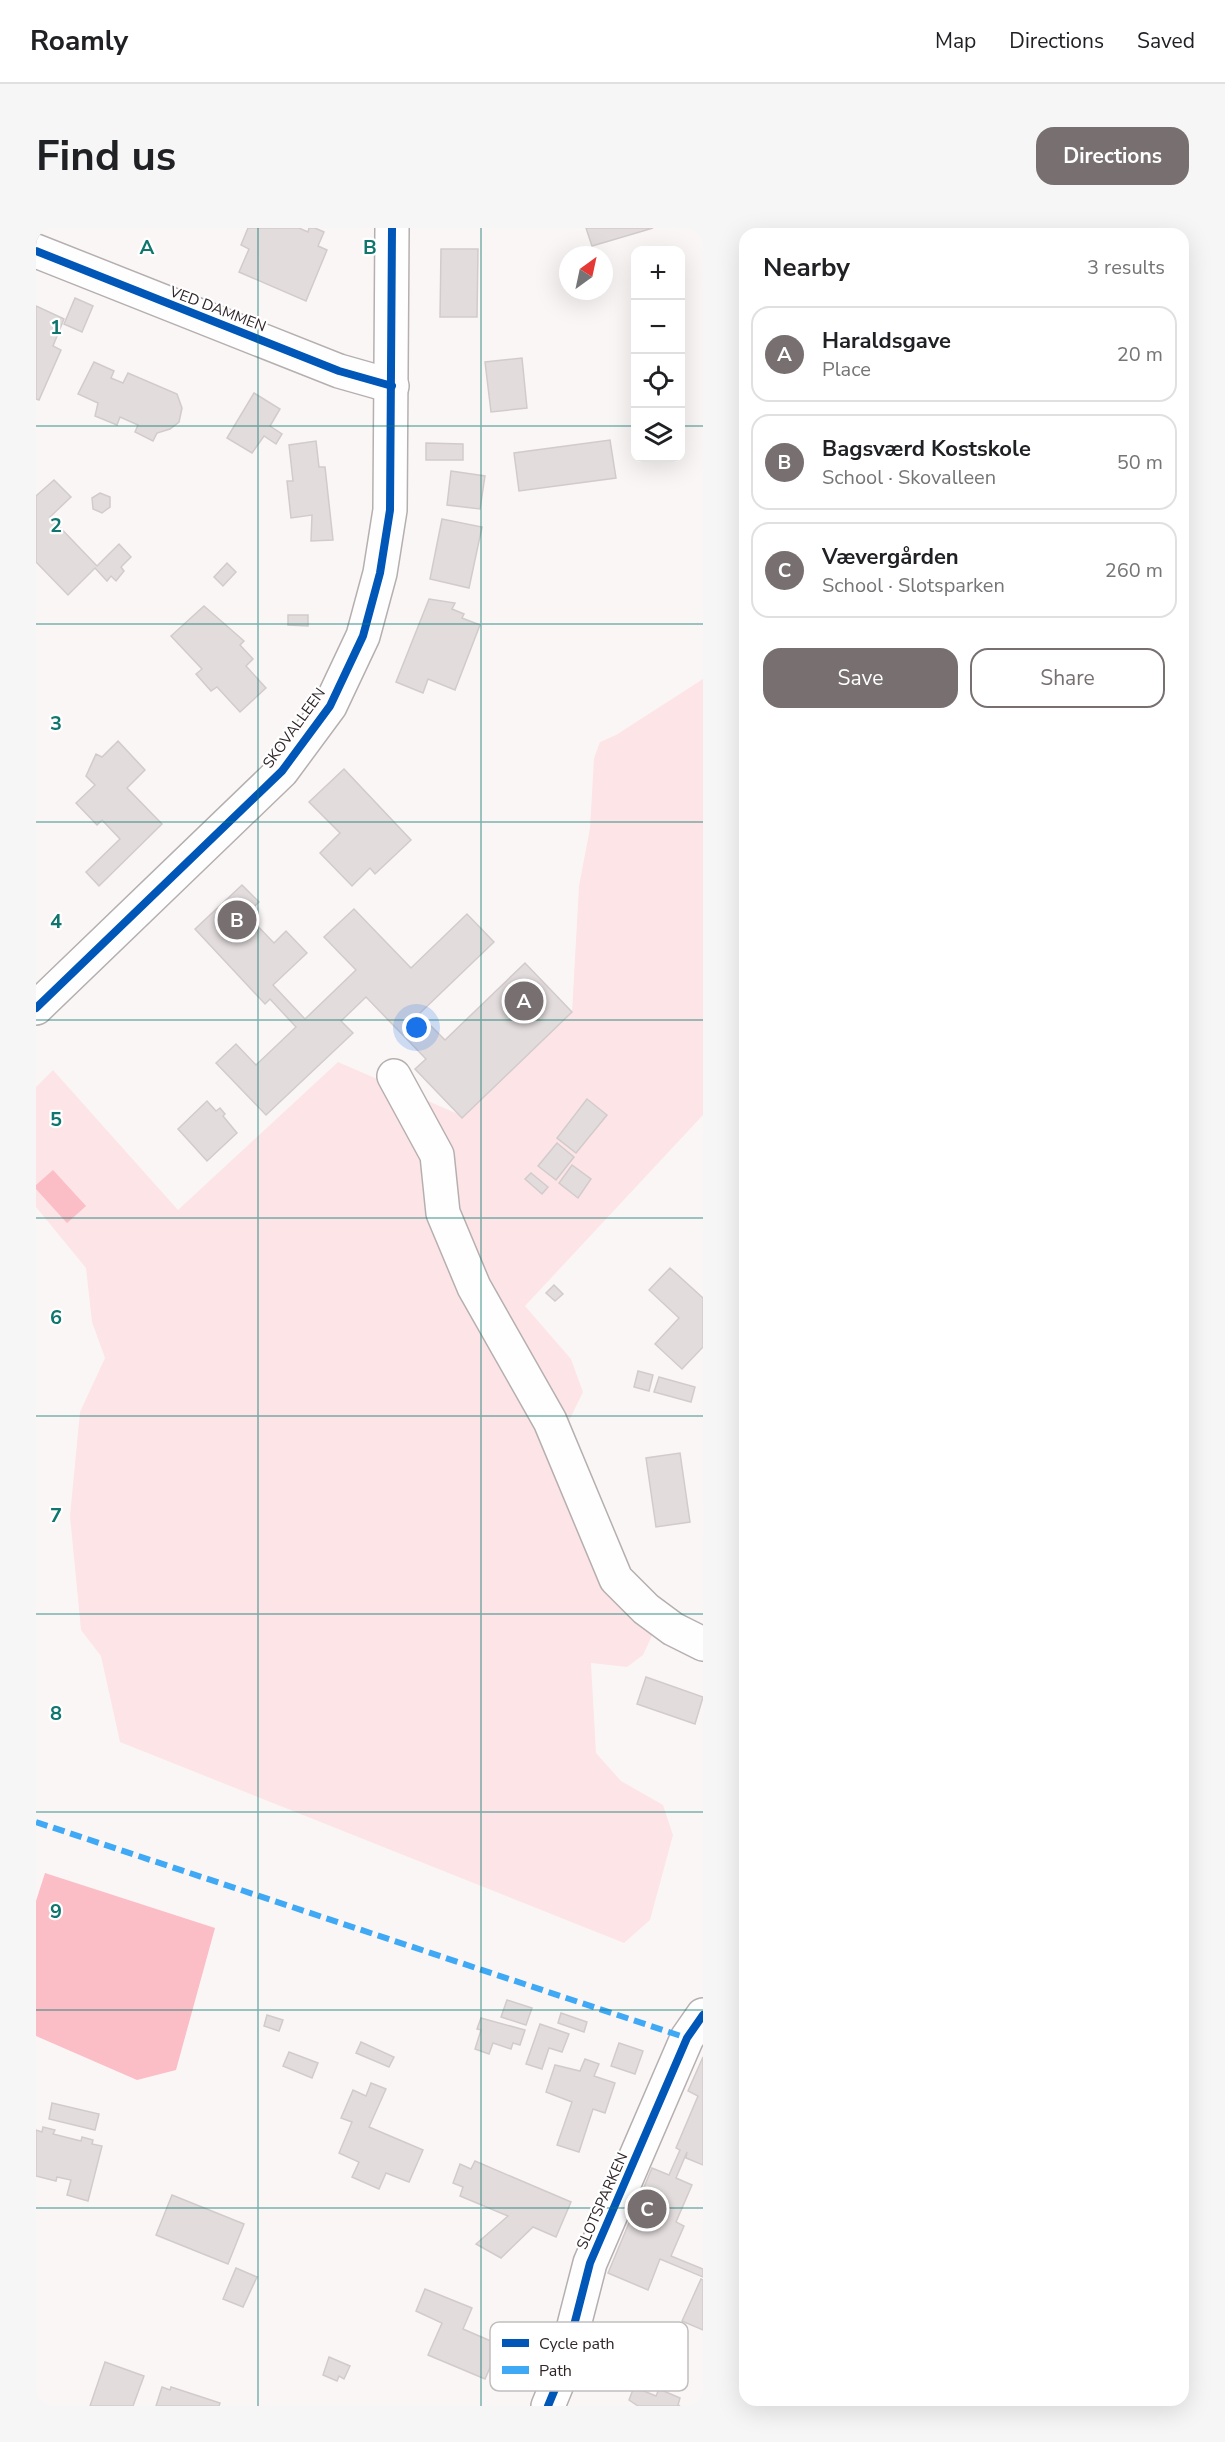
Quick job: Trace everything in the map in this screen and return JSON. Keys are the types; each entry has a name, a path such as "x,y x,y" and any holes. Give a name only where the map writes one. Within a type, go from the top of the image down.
{"street":[{"name":"SKOVALLEEN","path":"36,1008 282,771 330,706 363,636 380,573 390,510 393,228"},
{"name":"VED DAMMEN","path":"36,251 339,371 392,386"},
{"path":"394,1076 436,1155 443,1213 474,1287 549,1421 616,1579 646,1609 673,1629 703,1644"},
{"name":"SLOTSPARKEN","path":"575,2322 590,2263 687,2038 703,2015"},
{"name":"SLOTSPARKEN","path":"548,2406 554,2391"}],"shaded area":[{"path":"703,679 703,1115 525,1306 571,1359 583,1392 565,1429 622,1568 664,1610 643,1655 627,1667 591,1663 596,1753 621,1781 663,1805 673,1835 650,1920 624,1943 120,1742 101,1656 81,1630 70,1516 80,1412 105,1358 92,1322 86,1268 36,1207 36,1087 53,1070 178,1210 338,1062 458,1114 572,1012 579,886 590,828 594,758 600,742 616,735"},
{"path":"53,1170 86,1206 67,1223 36,1189 36,1185"},
{"path":"45,1873 215,1928 176,2070 137,2080 36,2036 36,1901"}],"building":[{"path":"248,228 299,228 308,232 309,228 315,228 324,232 318,246 327,250 306,301 239,272 249,249 241,245"},
{"path":"586,228 653,228 592,246"},
{"path":"441,249 478,249 477,317 440,317"},
{"path":"75,298 93,306 82,332 64,324"},
{"path":"36,306 64,319 53,346 61,350 39,400 36,399"},
{"path":"522,358 527,408 491,412 485,362"},
{"path":"94,362 114,371 111,378 123,383 128,373 177,394 182,408 179,422 170,429 157,433 153,441 135,432 138,425 120,417 117,425 95,416 98,403 78,394"},
{"path":"254,393 280,409 270,426 282,434 276,444 264,436 252,453 227,438"},
{"path":"610,440 616,478 519,491 514,453"},
{"path":"316,441 319,467 325,467 333,540 311,541 312,515 291,518 287,481 293,481 289,445"},
{"path":"426,443 463,444 463,460 426,460"},
{"path":"451,471 485,476 480,509 447,505"},
{"path":"54,480 71,497 50,517 97,566 119,544 131,557 121,567 124,571 116,581 111,576 107,581 95,568 68,595 36,562 36,496"},
{"path":"100,493 110,497 110,507 102,513 93,509 92,498"},
{"path":"442,519 482,527 469,588 430,579"},
{"path":"227,563 236,572 223,586 214,577"},
{"path":"429,599 455,603 452,609 464,614 462,618 480,625 455,690 428,679 423,693 396,682"},
{"path":"204,606 244,641 240,645 253,659 246,666 266,688 240,712 217,687 211,691 196,674 202,669 171,636"},
{"path":"288,615 308,615 308,626 288,625"},
{"path":"118,741 145,770 127,788 162,824 99,886 86,872 120,839 102,820 97,825 76,803 95,785 86,776 96,754 102,757"},
{"path":"344,769 411,840 375,874 370,868 352,886 320,853 340,833 309,802"},
{"path":"242,885 259,902 246,914 274,943 286,931 307,953 273,985 305,1019 356,970 324,937 354,909 411,968 467,914 494,942 419,1014 445,1040 525,963 572,1012 462,1118 415,1069 426,1059 366,997 341,1021 353,1033 266,1115 216,1063 236,1044 256,1065 296,1027 270,999 265,1004 195,929"},
{"path":"587,1099 607,1115 576,1153 557,1138"},
{"path":"207,1101 216,1111 220,1108 225,1114 223,1116 237,1133 207,1161 178,1129"},
{"path":"557,1143 574,1157 556,1180 538,1166"},
{"path":"572,1165 591,1179 578,1198 559,1183"},
{"path":"531,1173 548,1187 542,1194 525,1179"},
{"path":"670,1268 703,1298 703,1347 682,1369 655,1344 679,1318 649,1290"},
{"path":"554,1285 563,1294 555,1301 546,1293"},
{"path":"638,1371 653,1375 649,1391 634,1387"},
{"path":"659,1377 695,1387 691,1402 654,1392"},
{"path":"680,1453 690,1522 656,1527 646,1458"},
{"path":"646,1677 703,1697 695,1724 637,1704"},
{"path":"507,2000 532,2008 526,2025 501,2017"},
{"path":"561,2013 587,2022 584,2032 558,2023"},
{"path":"267,2015 283,2020 279,2031 264,2026"},
{"path":"481,2018 525,2030 520,2045 513,2043 511,2049 493,2043 489,2054 475,2049 481,2030 477,2029"},
{"path":"540,2024 569,2034 562,2052 549,2048 542,2069 526,2064"},
{"path":"361,2042 394,2057 389,2067 356,2053"},
{"path":"619,2043 643,2051 635,2074 611,2066"},
{"path":"289,2052 318,2063 312,2078 283,2066"},
{"path":"703,2057 703,2165 686,2158 687,2152 676,2178 692,2185 676,2222 684,2226 671,2256 703,2269 703,2277 660,2259 648,2290 608,2273 652,2168 669,2175 680,2150 676,2148 698,2096 688,2091"},
{"path":"585,2059 599,2064 594,2076 615,2083 605,2113 593,2109 579,2152 557,2145 572,2102 546,2092 555,2065 580,2071"},
{"path":"371,2083 386,2089 369,2127 423,2150 409,2182 386,2173 379,2189 352,2177 359,2162 339,2153 352,2122 341,2118 353,2090 366,2096"},
{"path":"52,2103 99,2114 95,2130 49,2119"},
{"path":"43,2127 55,2130 53,2134 81,2141 82,2137 93,2140 92,2144 102,2146 88,2201 67,2195 71,2180 57,2177 56,2181 36,2176 36,2130 42,2132"},
{"path":"475,2161 571,2202 556,2237 533,2227 501,2258 476,2244 508,2216 460,2196 463,2187 453,2183 460,2164 471,2169"},
{"path":"172,2195 244,2224 228,2264 156,2235"},
{"path":"236,2268 257,2277 243,2307 223,2299"},
{"path":"701,2279 703,2280 703,2330 682,2321"},
{"path":"425,2289 472,2308 463,2329 490,2341 490,2368 485,2379 428,2355 442,2323 416,2311"},
{"path":"329,2357 350,2366 344,2379 339,2376 337,2381 323,2375"},
{"path":"105,2362 144,2376 133,2406 90,2406"},
{"path":"162,2387 170,2390 171,2387 220,2403 219,2406 156,2406"},
{"path":"632,2391 644,2391 656,2396 658,2391 664,2391 680,2398 678,2405 680,2406 638,2406 629,2400"}],"marked path":[{"path":"36,1822 687,2038"}],"cycle path":[{"path":"36,1008 282,771 330,706 363,636 380,573 390,510 392,228"},
{"path":"36,251 339,371 392,386"},
{"path":"575,2322 590,2263 687,2038 703,2015"},
{"path":"548,2406 554,2391"}],"place":[{"name":"Bagsværd Kostskole","path":"237,920"},
{"name":"Haraldsgave","path":"524,1001"},
{"name":"Vævergården","path":"647,2209"}]}
